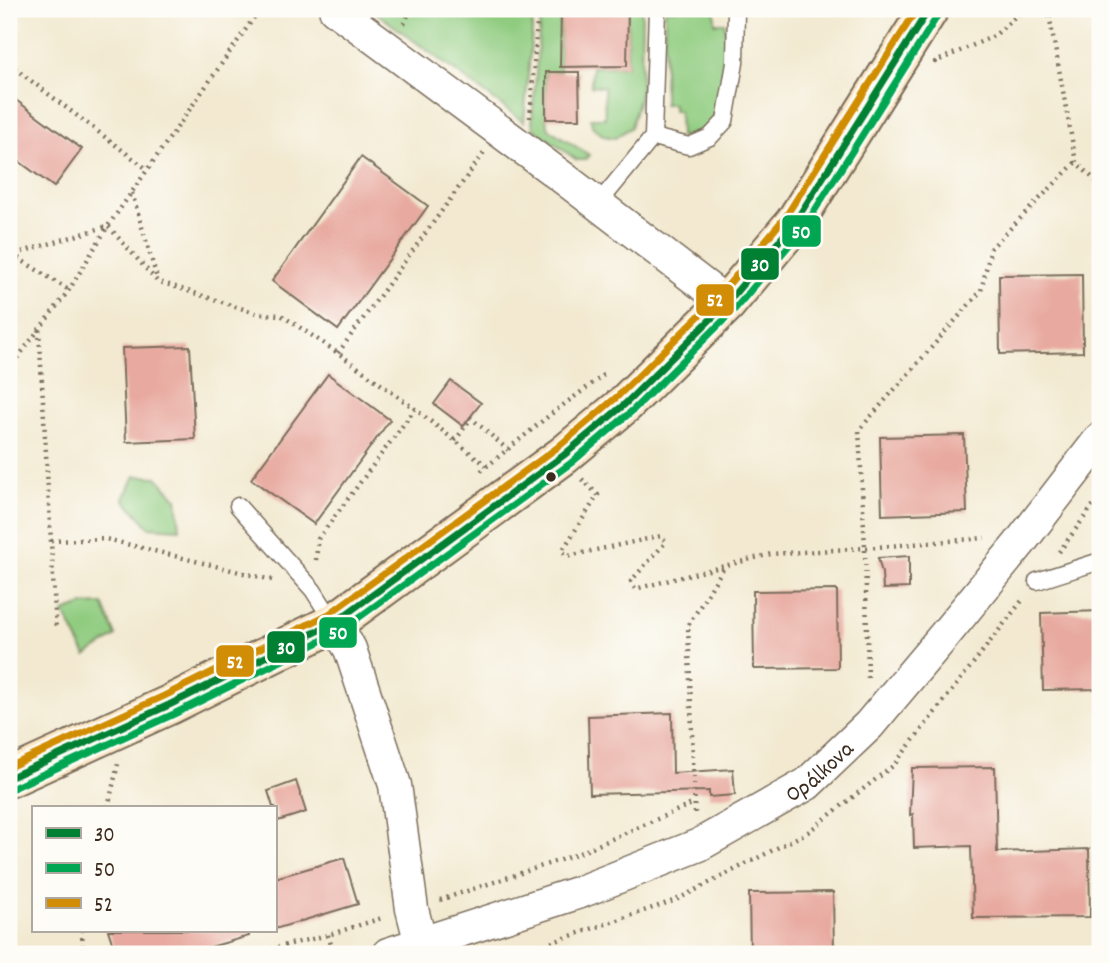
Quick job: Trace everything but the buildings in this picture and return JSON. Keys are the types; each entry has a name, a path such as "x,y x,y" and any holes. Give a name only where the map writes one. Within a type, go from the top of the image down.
{"street":[{"path":"335,9 515,131 598,204 727,303"},
{"path":"9,778 169,705 334,623 564,455 625,404 727,303 794,222 929,9"},
{"name":"Opálkova","path":"387,954 580,892 699,845 807,784 869,725 1027,534 1100,439"},
{"path":"334,623 350,649 395,785 412,909 421,943"}],"lane":[{"path":"598,204 653,137 657,9"},
{"path":"653,137 689,146 710,137 724,121 735,63 736,9"},
{"path":"238,506 313,590 334,623"},
{"path":"1037,581 1100,561"}],"path":[{"path":"9,369 69,290 131,192 260,9"},
{"path":"338,353 515,131 538,9"},
{"path":"941,52 935,62 994,36 1024,9"},
{"path":"1048,9 1076,162 1100,185"},
{"path":"9,64 147,169"},
{"path":"869,725 859,430 981,291 991,248 1076,162"},
{"path":"131,192 157,281"},
{"path":"69,290 20,255 108,226"},
{"path":"108,226 157,281 259,314 281,315 338,353 487,466"},
{"path":"39,329 56,630"},
{"path":"477,474 607,372"},
{"path":"51,541 106,539 313,590 318,539 415,410"},
{"path":"455,441 470,418 508,450"},
{"path":"582,478 598,495 562,551 568,556 661,536 666,542 631,580 635,589 771,554 1027,534"},
{"path":"699,845 694,803 688,626 724,567"},
{"path":"107,806 119,760"},
{"path":"250,954 412,909 575,855 694,803"},
{"path":"82,932 83,954"},
{"path":"328,934 334,954"}],"green space":[{"path":"371,9 534,9 524,122"},
{"path":"541,9 561,9 560,72 546,73 546,119 549,129 589,155 585,160 577,160 534,129 532,123"},
{"path":"628,9 642,9 641,91 631,127 615,138 604,136 592,126 591,118 605,118 604,87 591,86 592,67 627,66"},
{"path":"665,9 715,9 715,23 725,23 724,79 719,107 705,128 680,137 679,111 673,110 673,104 664,104"},
{"path":"135,476 157,477 177,499 180,529 149,527 124,499"},
{"path":"103,604 116,636 86,656 64,612 83,605"}],"transit line":[{"name":"52","path":"9,767 164,696 329,614 558,447 618,396 719,296 786,216 917,9"},
{"name":"30","path":"9,778 169,705 334,623 564,455 625,404 727,303 795,222 929,9"},
{"name":"50","path":"13,788 174,714 339,632 571,463 632,411 734,310 803,229 938,15"}]}
